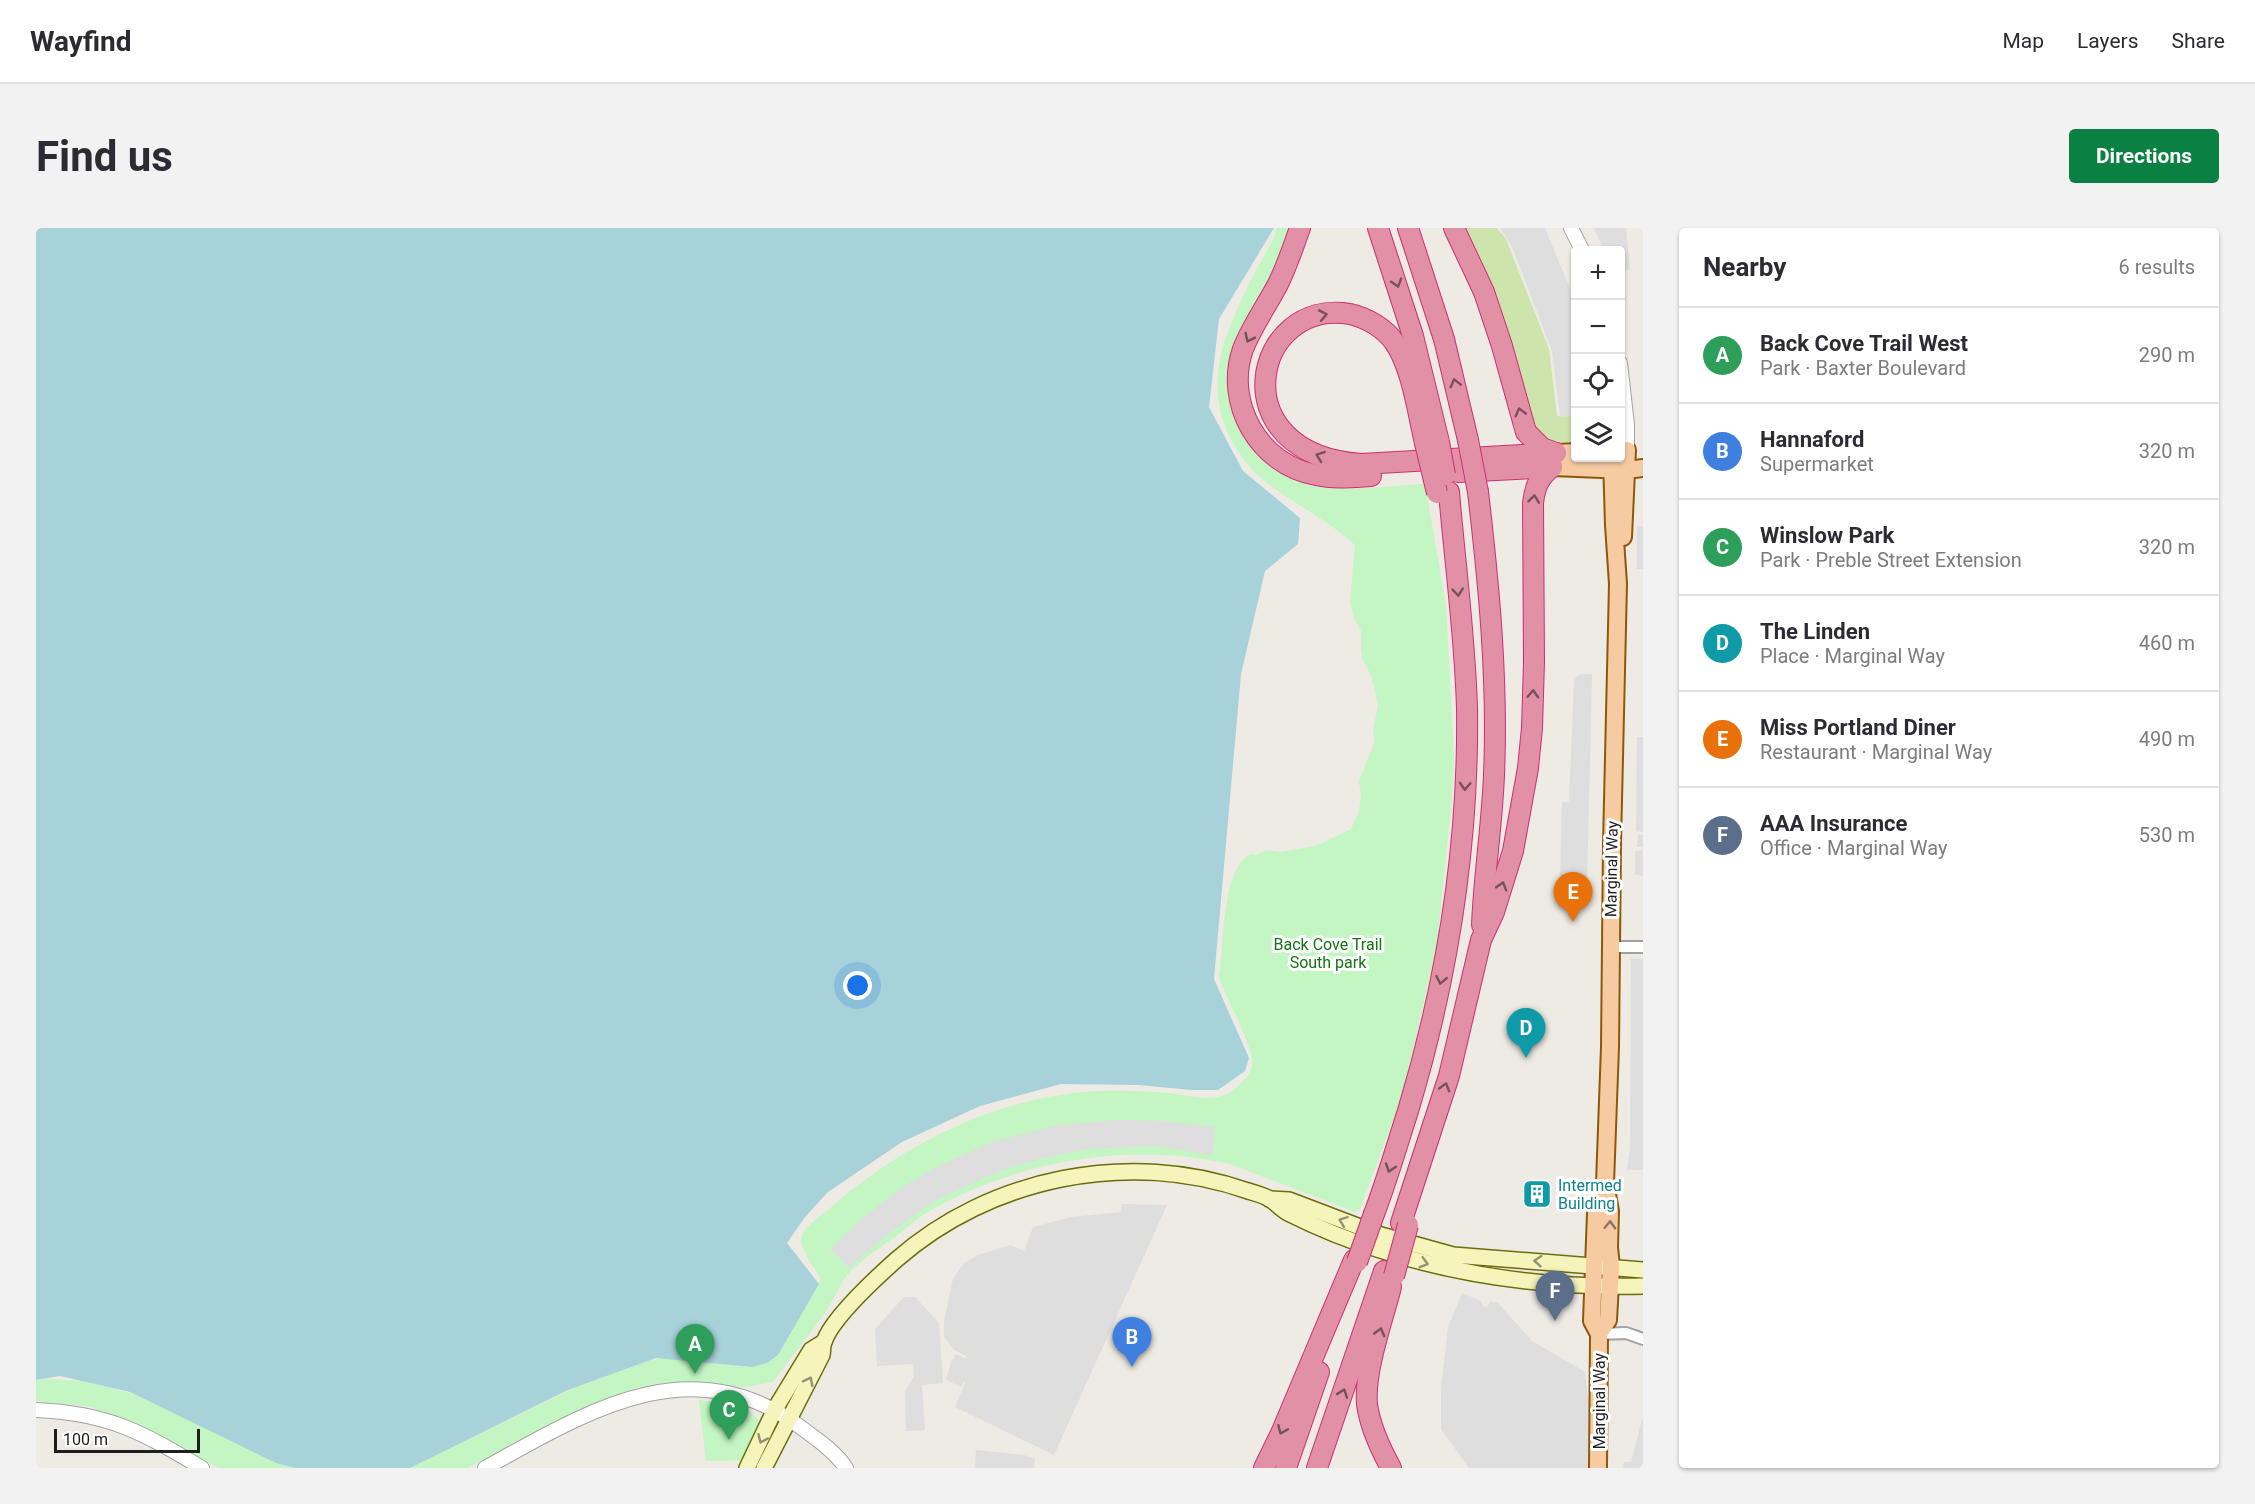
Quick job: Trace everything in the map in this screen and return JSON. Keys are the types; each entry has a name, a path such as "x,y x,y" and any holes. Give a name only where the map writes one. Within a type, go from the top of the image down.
{"highway":[{"path":"1300,228 1278,284 1248,339 1238,371 1242,409 1253,434 1269,452 1303,471 1325,476 1388,475 1554,460"},
{"path":"1286,1468 1395,1154 1423,1057 1441,980 1456,888 1464,803 1467,707 1454,563 1413,336 1378,228"},
{"path":"1317,1468 1389,1274 1449,1076 1481,940 1491,820 1495,716 1491,599 1478,492 1444,339 1408,228"},
{"path":"1454,228 1484,292 1526,432 1554,460"},
{"path":"1432,442 1400,351 1394,341 1377,325 1355,315 1344,313 1321,315 1299,323 1275,348 1266,369 1264,381 1271,415 1285,435 1315,454 1337,461 1361,464 1554,460"},
{"path":"1481,940 1494,912 1513,851 1528,768 1534,662 1533,503 1537,482 1554,460"},
{"path":"1264,1468 1356,1261"},
{"path":"1389,1274 1367,1391 1372,1426 1391,1468"}],"main road":[{"path":"1554,460 1571,454"},
{"path":"1554,460 1626,459"},
{"name":"Marginal Way","path":"1598,1468 1599,1334 1608,1320 1602,1286 1609,1247 1610,1211 1605,1183 1610,1047 1617,555 1624,533 1626,459"},
{"path":"764,1468 822,1355 824,1342 830,1330 868,1285 931,1233 973,1209 1027,1188 1082,1175 1152,1172 1205,1179 1269,1199 1289,1200 1381,1235 1453,1255 1643,1270"},
{"path":"1269,1199 1286,1212 1337,1234 1430,1265 1484,1276 1602,1286 1643,1286"},
{"path":"747,1468 775,1409 811,1350 824,1342"}],"street":[{"path":"1571,228 1580,246"},
{"name":"Marginal Way","path":"1625,407 1626,459"},
{"path":"1610,947 1643,946"},
{"path":"1599,1334 1626,1333 1643,1339"},
{"path":"485,1468 590,1413 643,1395 671,1390 702,1389 753,1399 775,1409 820,1442 846,1468"},
{"path":"36,1410 89,1416 110,1421 152,1438 202,1468"}],"green space":[{"name":"Back Cove Trail South park","path":"1277,228 1291,228 1229,383 1231,399 1240,427 1255,451 1266,461 1278,470 1311,485 1354,489 1425,484 1446,605 1454,757 1437,945 1402,1097 1360,1209 1355,1212 1230,1164 1192,1158 1116,1155 1079,1159 1005,1177 935,1208 867,1257 848,1274 825,1313 773,1382 747,1387 688,1383 635,1388 569,1416 467,1468 410,1468 574,1388 648,1361 662,1358 749,1367 778,1355 821,1279 801,1243 805,1230 883,1167 943,1132 975,1118 1042,1098 1112,1091 1215,1097 1230,1092 1246,1078 1251,1070 1250,1051 1219,976 1226,910 1234,876 1241,863 1251,854 1256,855 1265,850 1280,852 1316,846 1351,829 1359,811 1361,796 1359,781 1375,741 1373,732 1378,704 1371,675 1363,661 1361,631 1353,615 1350,601 1355,545 1333,527 1273,488 1255,472 1236,448 1225,426 1219,404 1217,382 1225,340 1242,298"},
{"path":"1463,228 1497,228 1506,239 1549,349 1557,416 1571,415 1571,442 1551,440 1532,427 1512,346"},
{"path":"36,1380 82,1381 134,1394 258,1454 299,1468 219,1468 92,1407 36,1401"},
{"path":"699,1400 734,1406 756,1418 760,1424 743,1460 706,1461"}],"shaded area":[{"path":"1500,228 1545,228 1571,291 1571,416 1560,417 1552,351 1513,249"},
{"path":"1594,228 1626,228 1630,269 1625,271 1625,246 1602,246"},
{"path":"1637,526 1643,526 1643,569 1637,569"},
{"path":"1582,674 1592,674 1587,887 1580,890 1556,889 1560,880 1562,802 1569,802 1574,681"},
{"path":"1637,737 1643,737 1643,832 1636,831"},
{"path":"1638,835 1643,835 1643,850 1642,847 1637,847"},
{"path":"1643,850 1643,876 1635,874 1635,851"},
{"path":"1631,958 1643,959 1643,1170 1627,1170 1630,1148"},
{"path":"1116,1120 1163,1121 1215,1127 1212,1155 1154,1146 1088,1149 1056,1155 1002,1170 934,1201 882,1239 849,1268 830,1249 863,1218 904,1186 939,1166 992,1142 1058,1125"},
{"path":"1122,1204 1167,1205 1054,1455 955,1407 966,1381 961,1387 946,1380 956,1354 967,1359 968,1357 954,1350 944,1337 944,1320 953,1279 964,1263 978,1255 1010,1245 1024,1251 1033,1227 1071,1217 1121,1212"},
{"path":"1462,1293 1481,1301 1487,1308 1490,1301 1498,1303 1532,1341 1585,1372 1591,1423 1590,1468 1469,1468 1441,1429 1441,1389 1448,1327"},
{"path":"904,1297 915,1297 939,1323 943,1383 922,1385 925,1430 906,1431 905,1392 914,1376 913,1364 877,1366 875,1329"},
{"path":"1643,1416 1643,1468 1623,1468 1624,1462 1631,1462"},
{"path":"976,1450 1024,1455 1035,1459 1034,1468 975,1468"}],"water":[{"path":"36,228 1274,228 1219,319 1209,407 1243,471 1300,518 1298,544 1265,571 1241,674 1214,979 1249,1058 1245,1071 1218,1090 1139,1085 1061,1084 980,1106 902,1142 828,1192 805,1217 787,1243 819,1284 778,1355 767,1363 752,1367 656,1358 568,1390 410,1468 296,1468 276,1463 130,1392 60,1376 36,1380"}],"place":[{"name":"Miss Portland Diner","path":"1573,922"},
{"name":"The Linden","path":"1526,1058"},
{"name":"Intermed Building","path":"1537,1194"},
{"name":"AAA Insurance","path":"1555,1321"},
{"name":"Hannaford","path":"1132,1367"},
{"name":"Back Cove Trail West","path":"695,1374"},
{"name":"Winslow Park","path":"729,1440"}]}
